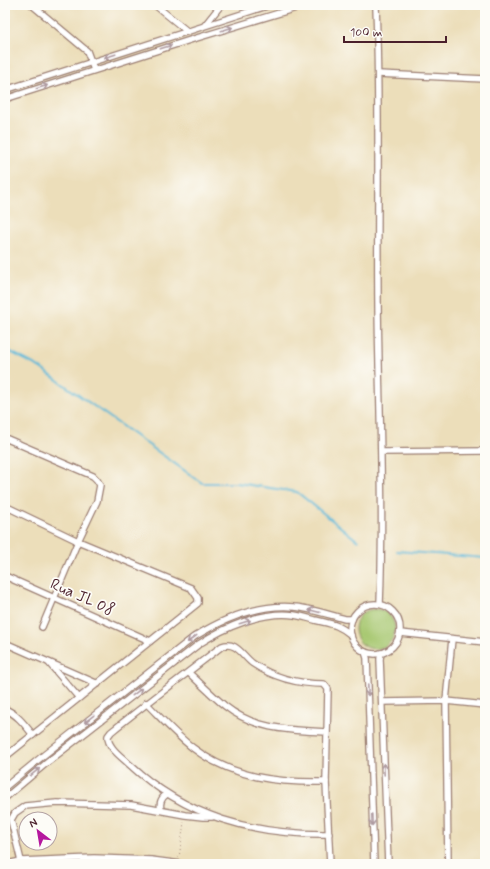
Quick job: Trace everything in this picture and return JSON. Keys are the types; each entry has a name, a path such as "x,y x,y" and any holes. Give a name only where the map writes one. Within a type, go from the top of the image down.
{"street":[{"path":"32,5 87,51 94,70"},
{"path":"155,5 187,31"},
{"path":"204,26 221,5"},
{"path":"6,87 92,62 270,5"},
{"path":"5,99 306,5"},
{"path":"375,5 378,74 378,303 382,452 380,604"},
{"path":"378,74 485,79"},
{"path":"5,438 93,476 100,486 97,501 78,541 42,627"},
{"path":"382,452 485,451"},
{"path":"5,506 78,541 191,588 198,598 198,603 5,757"},
{"name":"Rua JL 08","path":"5,576 150,641"},
{"path":"380,604 394,612 399,622 400,633 395,644 387,651 376,654 365,652 356,645 351,635 350,630 352,619 363,607 380,604"},
{"path":"5,787 194,637 216,624 250,612 283,607 294,607 345,619 352,619"},
{"path":"5,798 49,761 194,648 220,631 242,622 263,617 294,615 340,626 351,635"},
{"path":"400,633 485,642"},
{"path":"448,864 446,701 452,639"},
{"path":"5,643 98,684"},
{"path":"329,834 272,832 243,826 214,817 187,806 167,794 132,767 120,756 108,741 108,736 146,704 189,673 222,646 230,644 251,662 280,677 299,682 324,684 328,689 326,782 329,834 330,864"},
{"path":"365,652 367,658 374,864"},
{"path":"382,653 380,659 388,864"},
{"path":"47,662 79,698"},
{"path":"189,673 225,706 251,722 279,729 326,732"},
{"path":"382,702 446,701 485,705"},
{"path":"146,704 192,747 212,761 223,766 246,775 269,780 326,782"},
{"path":"5,709 24,723 33,735"},
{"path":"161,810 160,801 167,794"},
{"path":"21,860 11,820 15,813 25,806 57,803 131,805 185,815 214,817"},
{"path":"185,815 187,806"},
{"path":"6,864 21,860 94,858 130,859 179,864"}],"path":[{"path":"179,864 185,815"}],"green space":[{"path":"371,609 379,609 386,612 392,618 395,629 392,640 386,646 379,649 371,649 364,646 358,640 355,633 355,625 358,618 364,612"}],"waterway":[{"path":"5,349 39,367 202,483 237,483 297,492 358,541"},
{"path":"397,551 485,558"}]}
